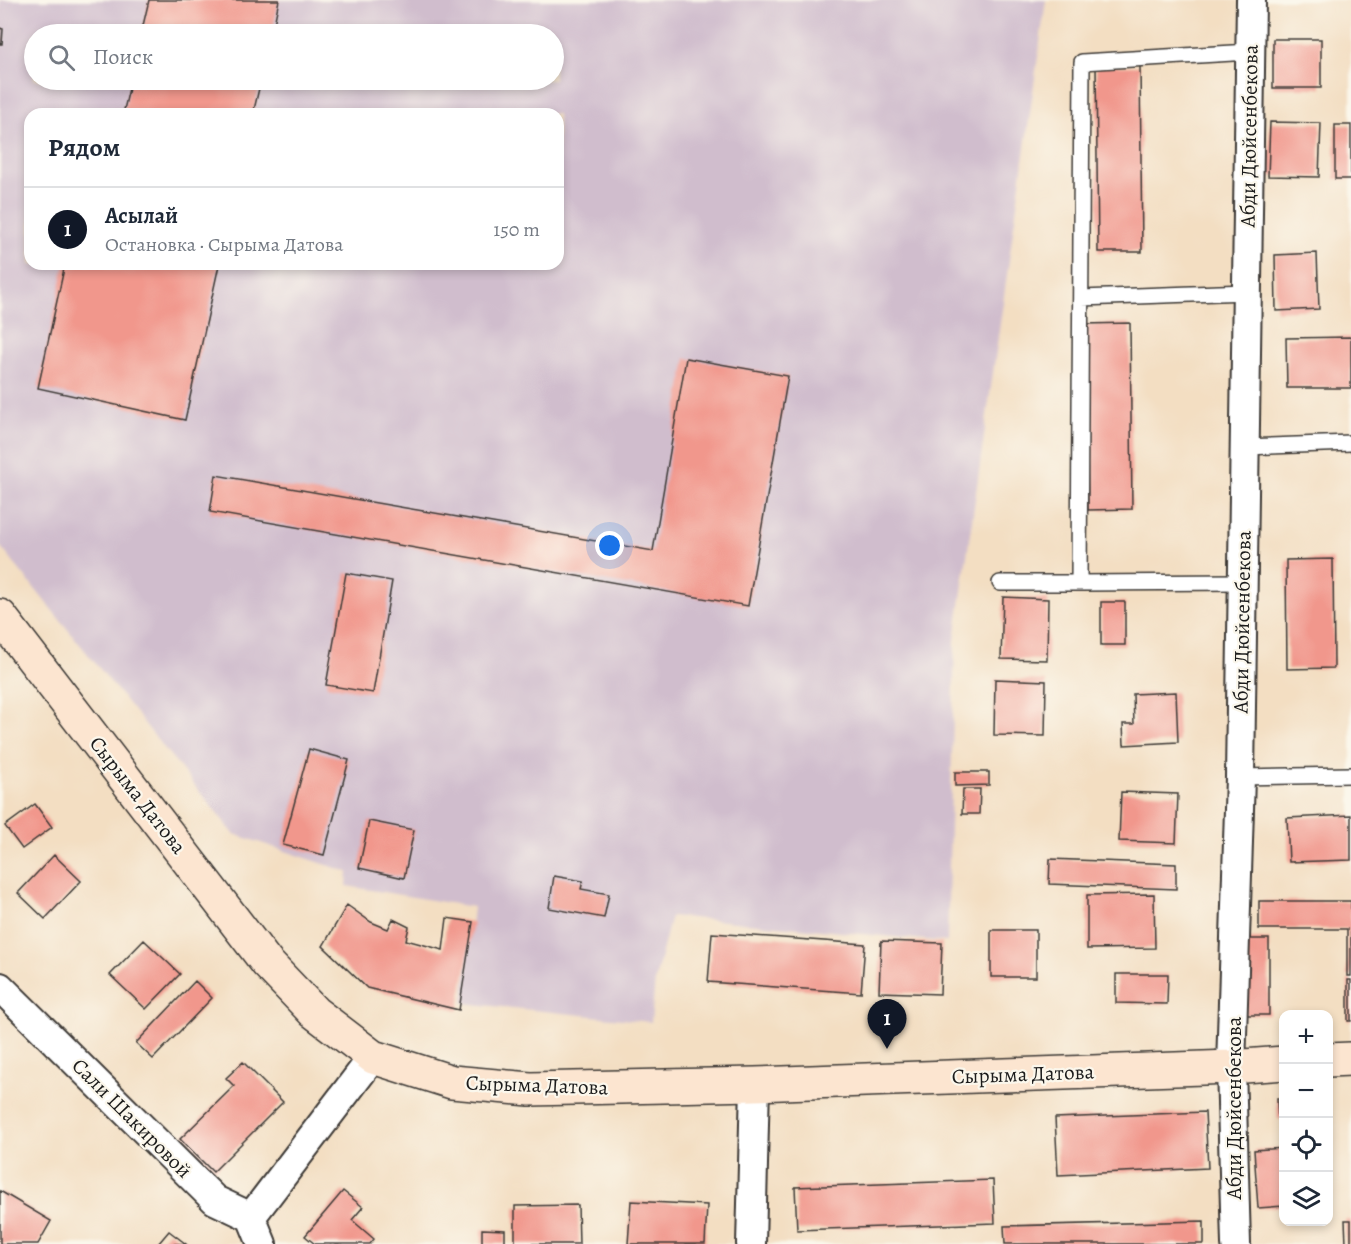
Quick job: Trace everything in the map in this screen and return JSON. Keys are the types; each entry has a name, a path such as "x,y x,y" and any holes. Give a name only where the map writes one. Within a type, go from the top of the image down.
{"street":[{"name":"Абди Дюйсенбекова","path":"1236,1244 1231,1067 1240,777 1251,0"},
{"name":"Сырыма Датова","path":"0,616 267,963 314,1012 373,1057 452,1082 530,1089 755,1084 1279,1063"},
{"name":"Сали Шакировой","path":"0,987 215,1200 251,1217"},
{"path":"262,1244 251,1217 373,1057"},
{"path":"1333,1060 1351,1059"},
{"path":"752,1244 755,1084"}],"lane":[{"path":"1079,584 1082,62 1250,52"},
{"path":"1081,298 1247,292"},
{"path":"1245,447 1351,443"},
{"path":"1000,584 1243,582"},
{"path":"1240,777 1351,775"}],"shaded area":[{"path":"0,0 1046,0 955,640 947,942 671,916 655,980 651,1022 463,1003 473,907 347,886 348,872 234,834 0,546"}],"building":[{"path":"149,0 279,0 274,24 143,24"},
{"path":"0,28 3,29 2,44 0,44"},
{"path":"1273,39 1321,39 1321,88 1273,88"},
{"path":"1096,66 1140,66 1142,252 1098,252"},
{"path":"129,90 259,90 254,108 124,108"},
{"path":"1270,122 1321,123 1319,177 1268,176"},
{"path":"1335,125 1351,125 1351,179 1335,179"},
{"path":"1317,253 1319,309 1276,311 1275,255"},
{"path":"64,270 218,270 185,420 38,388"},
{"path":"1130,323 1132,509 1088,510 1085,324"},
{"path":"1351,337 1351,388 1287,388 1286,338"},
{"path":"686,358 788,376 748,606 210,512 216,475 653,551"},
{"path":"1333,559 1334,668 1287,669 1286,560"},
{"path":"346,573 392,581 373,693 326,685"},
{"path":"1003,597 1048,599 1047,660 1001,659"},
{"path":"1101,602 1125,602 1125,645 1101,645"},
{"path":"995,679 1046,681 1045,736 994,735"},
{"path":"1176,692 1178,742 1124,745 1123,724 1134,724 1133,694"},
{"path":"309,749 349,760 324,855 283,845"},
{"path":"955,772 989,772 989,785 955,786"},
{"path":"963,789 980,789 979,814 962,814"},
{"path":"1121,792 1178,794 1176,843 1119,841"},
{"path":"35,804 52,827 22,849 5,826"},
{"path":"1351,815 1351,860 1289,862 1287,818"},
{"path":"369,821 414,830 404,878 359,868"},
{"path":"54,855 81,881 45,919 18,893"},
{"path":"1050,859 1176,864 1176,889 1049,884"},
{"path":"554,876 583,881 581,889 609,894 604,918 549,908"},
{"path":"1154,894 1155,948 1087,949 1087,895"},
{"path":"1259,901 1351,901 1351,976 1347,976 1347,929 1259,929"},
{"path":"347,905 371,922 388,929 393,919 409,927 406,940 443,950 447,918 473,922 459,1010 367,988 323,946"},
{"path":"991,930 1036,930 1036,977 991,977"},
{"path":"712,933 865,944 861,993 708,982"},
{"path":"1245,939 1269,939 1269,1015 1245,1015"},
{"path":"144,940 180,974 146,1009 110,975"},
{"path":"881,941 942,943 940,994 879,992"},
{"path":"1116,974 1168,974 1167,1004 1116,1003"},
{"path":"1348,980 1351,980 1351,1021 1348,1021"},
{"path":"195,981 212,998 153,1059 136,1043"},
{"path":"243,1062 283,1102 213,1172 180,1139 234,1086 226,1078"},
{"path":"1277,1098 1279,1098 1279,1119"},
{"path":"1205,1112 1208,1168 1058,1175 1055,1118"},
{"path":"1279,1148 1279,1206 1258,1208 1254,1150"},
{"path":"993,1180 995,1223 797,1230 795,1187"},
{"path":"0,1191 51,1221 38,1244 0,1244"},
{"path":"343,1191 363,1207 352,1220 374,1239 370,1244 315,1244 305,1236"},
{"path":"631,1201 707,1205 705,1244 628,1244"},
{"path":"578,1205 579,1244 515,1244 515,1206"},
{"path":"1345,1220 1351,1220 1351,1244 1346,1244"},
{"path":"1204,1221 1204,1244 1005,1244 1004,1226"},
{"path":"482,1229 505,1230 505,1244 482,1244"},
{"path":"169,1231 186,1244 158,1244"}],"place":[{"name":"Асылай","path":"887,1049"}]}
